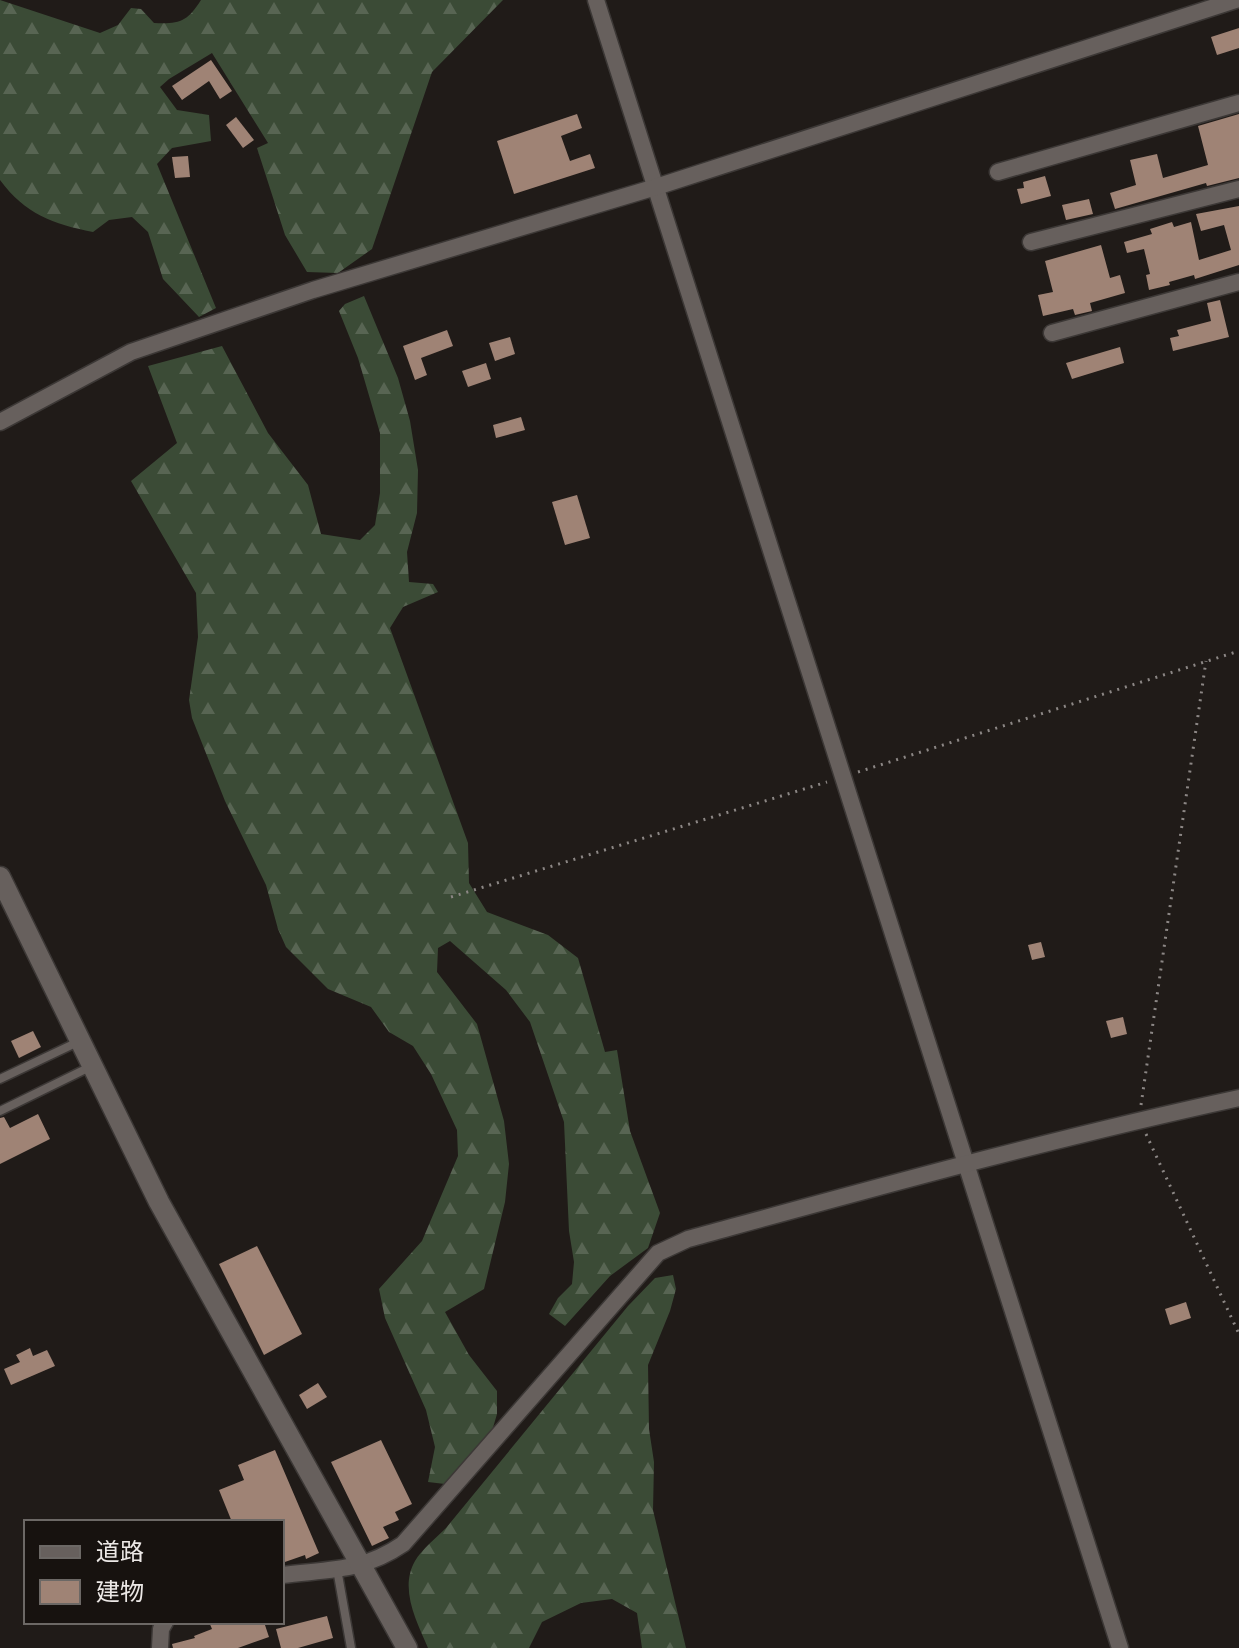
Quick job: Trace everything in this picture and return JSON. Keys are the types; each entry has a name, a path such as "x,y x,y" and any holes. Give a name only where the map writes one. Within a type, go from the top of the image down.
{"street":[{"path":"596,0 1120,1648"},
{"path":"0,422 131,352 313,290 656,187 1236,0"},
{"path":"998,172 1239,103"},
{"path":"1031,242 1239,189"},
{"path":"1052,333 1239,282"},
{"path":"0,877 159,1202 407,1648"},
{"path":"284,1575 361,1566 381,1559 403,1544 658,1253 688,1239 965,1164 1239,1098"},
{"path":"160,1648 164,1624"}],"lane":[{"path":"0,1079 81,1041"},
{"path":"0,1111 93,1066"},
{"path":"337,1569 351,1648"}],"path":[{"path":"1206,661 1139,1120 1239,1334"}],"green space":[{"path":"0,0 100,33 118,25 131,8 141,9 154,23 170,23 187,17 201,0 503,0 432,72 372,249 338,273 307,272 285,235 257,148 268,143 212,53 160,87 177,110 209,115 211,141 172,148 157,164 216,308 199,317 163,279 148,232 132,217 109,220 93,232 65,225 30,209 0,180"},
{"path":"364,296 398,378 410,421 418,470 417,513 407,552 409,582 433,584 438,592 403,607 390,628 468,843 469,883 487,912 548,935 578,958 605,1052 617,1050 630,1131 660,1213 648,1248 610,1276 565,1326 549,1314 558,1298 572,1284 574,1262 569,1231 564,1122 530,1022 506,990 450,941 438,948 437,972 477,1024 504,1121 509,1164 505,1202 484,1289 445,1312 469,1355 497,1391 497,1414 492,1431 445,1484 428,1482 435,1447 426,1410 385,1318 379,1289 422,1241 458,1156 457,1130 431,1074 413,1046 389,1032 371,1007 328,989 286,947 266,885 225,801 192,718 189,700 198,637 196,593 131,481 177,443 148,366 222,346 268,433 308,485 321,534 360,540 375,525 380,493 380,433 358,358 339,311 345,304"},
{"path":"673,1275 676,1289 670,1311 648,1365 649,1429 654,1462 653,1510 686,1648 642,1648 637,1613 612,1599 581,1603 542,1622 529,1648 428,1648 409,1594 415,1561 446,1528 628,1306 655,1278"}],"building":[{"path":"1239,28 1239,48 1217,55 1211,37"},
{"path":"211,60 232,91 220,99 209,81 182,100 172,86"},
{"path":"577,114 582,128 561,136 570,161 590,154 595,168 514,194 497,141"},
{"path":"1239,114 1239,178 1207,186 1206,183 1115,209 1110,193 1136,185 1130,160 1157,154 1163,178 1208,165 1198,126"},
{"path":"236,117 254,140 243,148 226,125"},
{"path":"188,156 190,177 175,178 172,157"},
{"path":"1045,176 1051,196 1021,204 1017,189 1024,188 1023,182"},
{"path":"1089,199 1093,214 1066,220 1062,205"},
{"path":"1239,206 1239,265 1195,279 1194,275 1149,290 1146,275 1150,274 1144,249 1127,253 1124,242 1152,234 1150,229 1172,222 1174,227 1191,222 1199,260 1231,250 1224,225 1201,231 1196,214"},
{"path":"1101,245 1110,278 1120,275 1125,293 1090,303 1092,311 1075,315 1073,309 1043,316 1038,295 1053,292 1045,261"},
{"path":"1220,300 1229,337 1173,351 1170,338 1179,336 1177,330 1211,321 1207,303"},
{"path":"447,330 453,346 421,358 427,375 415,380 403,346"},
{"path":"510,337 515,354 495,361 489,343"},
{"path":"1120,347 1124,363 1072,379 1066,363"},
{"path":"486,363 491,379 468,387 462,371"},
{"path":"521,417 525,430 496,438 493,425"},
{"path":"577,495 590,538 565,545 552,502"},
{"path":"1041,942 1045,957 1032,960 1028,945"},
{"path":"1123,1017 1127,1034 1111,1038 1106,1021"},
{"path":"33,1031 41,1047 19,1058 11,1041"},
{"path":"38,1114 50,1139 0,1164 0,1118 4,1117 10,1128"},
{"path":"257,1246 302,1334 264,1355 219,1264"},
{"path":"1186,1302 1191,1318 1170,1325 1165,1309"},
{"path":"30,1348 33,1356 47,1350 55,1366 11,1385 4,1369 20,1362 16,1355"},
{"path":"318,1383 327,1397 307,1409 299,1395"},
{"path":"381,1440 412,1504 395,1512 399,1520 383,1527 389,1538 372,1546 331,1462"},
{"path":"275,1450 319,1553 306,1559 305,1555 284,1562 284,1520 231,1520 219,1490 244,1480 238,1465"},
{"path":"327,1616 333,1638 298,1648 281,1648 276,1629"},
{"path":"210,1624 265,1624 269,1637 238,1648 173,1648 172,1644 195,1638 212,1629"}]}
